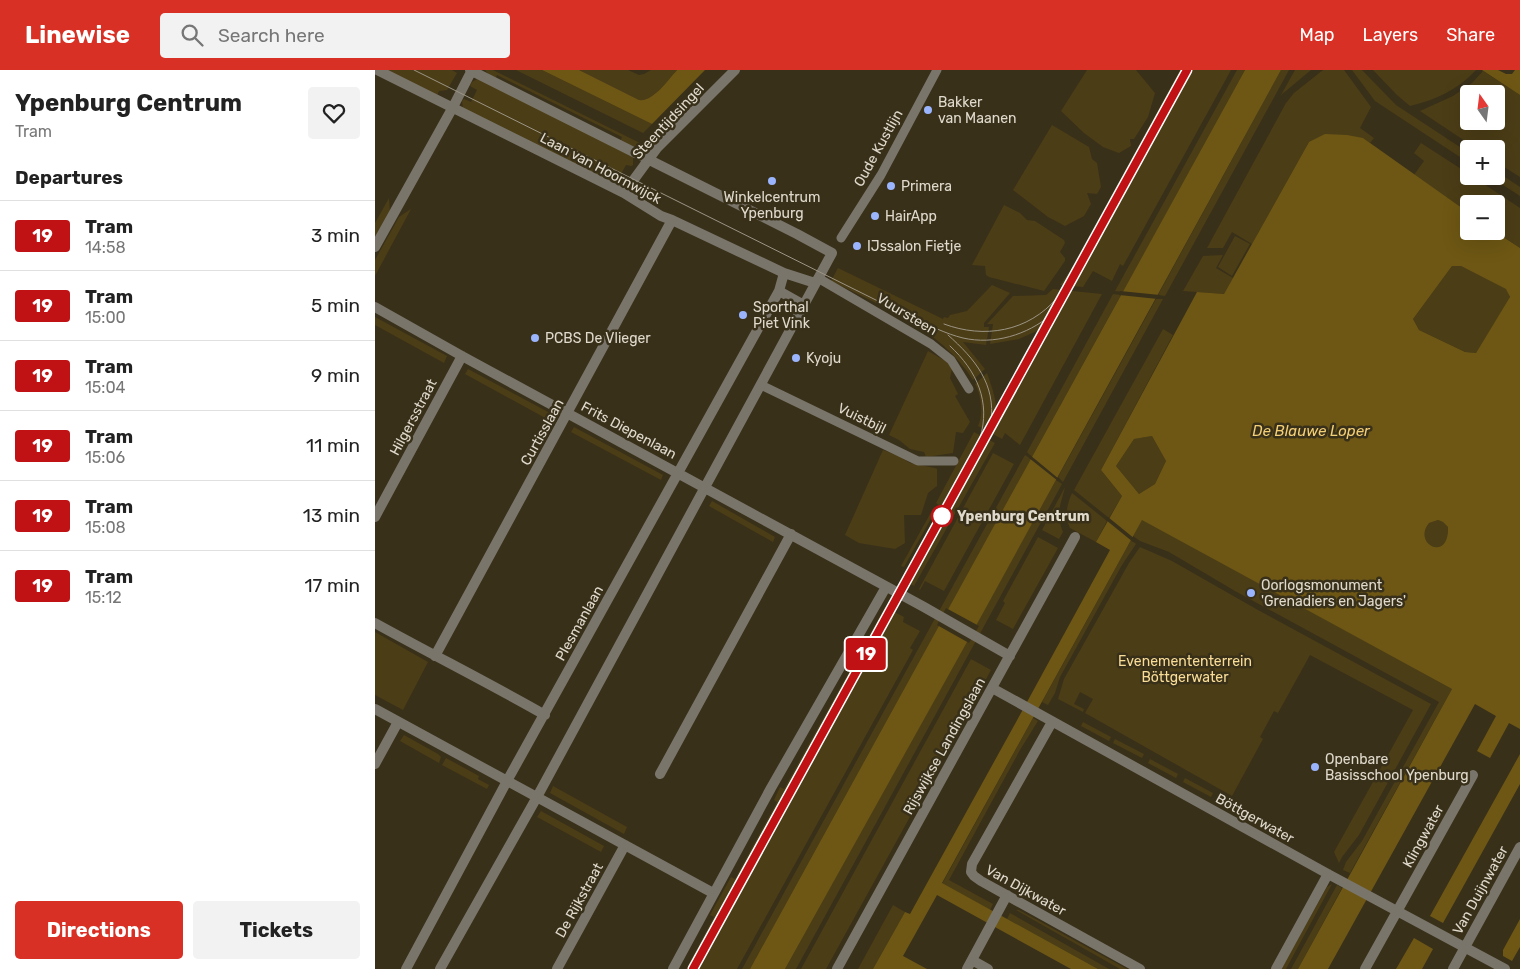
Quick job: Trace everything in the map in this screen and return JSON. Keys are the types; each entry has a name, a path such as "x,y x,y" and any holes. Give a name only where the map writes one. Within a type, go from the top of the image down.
{"street":[{"name":"Laan van Hoornwijck","path":"377,70 623,193 661,216 784,273 816,281 832,253 802,236 471,70"},
{"path":"375,247 453,107 471,70"},
{"name":"Steentijdsingel","path":"623,193 657,148 735,70"},
{"name":"Oude Kustlijn","path":"841,238 881,174 937,70"},
{"name":"Curtisslaan","path":"435,656 672,220"},
{"name":"Plesmanlaan","path":"405,969 507,781 779,292 784,273"},
{"path":"439,969 537,797 816,281"},
{"name":"Vuursteen","path":"816,281 931,344 951,360 969,389"},
{"path":"779,292 804,305"},
{"name":"Frits Diepenlaan","path":"375,307 924,606 1010,656"},
{"name":"Hilgersstraat","path":"375,517 462,356"},
{"name":"Vuistbijl","path":"761,385 918,461 954,461"},
{"path":"661,774 791,534"},
{"name":"Rijswijkse Landingslaan","path":"837,969 1075,537"},
{"path":"673,969 771,788 886,587"},
{"path":"375,623 435,656 490,683 545,715"},
{"name":"Böttgerwater","path":"992,688 1328,874 1505,969"},
{"path":"375,709 713,893"},
{"path":"375,764 398,722"},
{"name":"Van Dijkwater","path":"1052,722 971,868 972,873 975,877 1140,969"},
{"name":"Klingwater","path":"1365,969 1473,775"},
{"name":"De Rijkstraat","path":"557,969 625,845"},
{"name":"Van Duijnwater","path":"1453,969 1520,847"},
{"path":"1276,969 1328,874"},
{"path":"988,969 969,965 1007,895"}],"green space":[{"path":"384,70 452,70 457,73 447,90 439,91 437,96"},
{"path":"485,70 493,70 642,144 642,146 633,146 620,142 622,137 497,75 495,79"},
{"path":"516,70 542,70 652,124 643,133"},
{"path":"579,70 628,70 639,75 651,70 677,70 650,98 639,100"},
{"path":"1087,70 1136,70 1155,93 1148,117 1134,139 1130,139 1131,146 1119,153 1103,147 1084,133 1061,111"},
{"path":"1180,70 1231,70 1123,266 1120,264 1112,281 1093,271 1083,287 1060,285 1070,271"},
{"path":"1237,70 1245,70 1123,292 1115,291"},
{"path":"1281,70 1289,70 1165,296 1158,295"},
{"path":"1295,70 1311,70 1281,95"},
{"path":"1323,70 1344,70 1371,107 1360,128 1374,138 1370,143 1363,138 1309,142 1252,244 1232,232 1223,248 1207,248 1286,103 1294,93"},
{"path":"1352,70 1362,70 1396,105 1460,147 1460,157 1375,101"},
{"path":"1373,70 1476,70 1454,89 1428,101 1410,106"},
{"path":"1483,71 1505,85 1469,85"},
{"path":"477,79 633,157 633,165 626,165 617,178 607,181 463,108 462,101 464,99 471,102 477,90 470,86"},
{"path":"1505,85 1520,95 1520,177 1505,168 1505,140 1464,140 1420,111 1460,91 1460,130 1505,130"},
{"path":"1052,125 1089,147 1092,159 1097,163 1101,187 1097,194 1087,193 1091,204 1084,216 1065,226 1048,217 1013,190"},
{"path":"1421,143 1460,168 1460,185 1486,185 1500,195 1460,195 1460,207 1414,175 1424,161 1414,153"},
{"path":"1505,177 1520,187 1520,196 1503,185 1505,185"},
{"path":"389,198 390,212 375,238 375,223"},
{"path":"1505,198 1520,208 1520,248 1505,238"},
{"path":"1004,205 1020,213 1027,220 1035,221 1064,240 1065,243 1060,252 1065,261 1044,291 989,277 986,275 985,266 972,265"},
{"path":"411,209 375,276 375,260 399,217"},
{"path":"1235,236 1250,244 1232,276 1218,267"},
{"path":"1223,255 1216,268 1233,278 1224,294 1183,291 1203,256"},
{"path":"1452,266 1461,266 1507,289 1510,298 1476,353 1465,352 1419,330 1413,319"},
{"path":"838,268 943,319 944,317 948,318 950,315 967,311 992,285 1010,293 984,323 984,327 989,327 986,345 963,342 985,369 973,380 960,362 927,333 890,310 831,281"},
{"path":"1053,289 1102,294 1020,445 1005,433 1002,439 978,426 981,416 981,405 975,384 987,373 997,408 1039,330 1019,339 990,344 993,324 987,324 1013,296 1046,295"},
{"path":"1113,294 1121,295 1032,457 1027,452"},
{"path":"1156,299 1163,299 1063,482 1058,477"},
{"path":"375,317 447,356 444,363 375,325"},
{"path":"1163,329 1173,335 1101,470 1122,496 1109,518 1074,490"},
{"path":"928,351 949,363 952,369 950,378 958,394 955,396 970,422 963,433 956,432 953,453 926,457 924,452 910,449 889,435"},
{"path":"468,369 550,413 549,420 465,374"},
{"path":"574,427 663,475 661,480 571,432"},
{"path":"974,432 995,443 914,586 903,580 943,508 936,503"},
{"path":"1152,436 1166,461 1155,484 1139,494 1116,466 1134,439"},
{"path":"883,450 899,456 910,463 937,469 937,486 928,493 921,515 904,515 905,543 895,549 859,543 845,535"},
{"path":"993,453 1014,464 944,591 925,581 920,590 919,589"},
{"path":"1025,455 1031,459 750,969 742,969"},
{"path":"1056,480 1062,484 796,969 785,969"},
{"path":"1065,487 1059,514 1063,532 1059,539 1042,530"},
{"path":"1072,493 1107,521 1096,542 1070,528 1068,524 1067,511"},
{"path":"712,501 775,537 773,542 709,506"},
{"path":"934,507 937,508 904,567 901,566"},
{"path":"1142,519 1452,689 1350,873 1343,870 1346,862 1362,841 1439,702 1235,591 1169,552 1140,541 1133,536"},
{"path":"1438,520 1448,527 1447,538 1443,545 1438,547 1428,543 1425,538 1425,531 1429,523"},
{"path":"1038,537 1058,548 1013,629 996,620 1005,603 1003,601"},
{"path":"1131,540 1136,544 1122,565 1060,677 1055,693 1048,705 1042,702"},
{"name":"Evenemententerrein Böttgerwater","path":"1140,547 1172,561 1431,704 1359,835 1339,863 1334,852 1413,710 1310,655 1278,713 1274,711 1260,737 1263,739 1232,796 1085,713 1093,699 1080,692 1074,704 1084,709 1083,712 1058,699 1064,679 1129,563"},
{"path":"885,607 904,617 903,622 920,631 910,648 913,650 737,969 686,969 714,917 710,915 731,877 735,879 777,802 774,800 780,787 784,789"},
{"path":"375,632 428,662 403,710 375,695"},
{"path":"971,659 991,670 826,969 801,969"},
{"path":"1033,718 1038,721 1020,750 949,880 993,904 990,910 942,884"},
{"path":"1083,722 1111,737 1109,741 1081,726"},
{"path":"404,735 438,754 441,757 439,763 400,741"},
{"path":"1115,739 1144,754 1142,758 1113,743"},
{"path":"446,758 479,776 478,779 489,785 487,789 442,765"},
{"path":"1150,759 1178,774 1176,778 1148,763"},
{"path":"1185,778 1213,793 1211,797 1183,782"},
{"path":"553,786 627,827 624,834 550,793"},
{"path":"541,811 604,846 601,852 537,817"},
{"path":"1332,884 1286,969 1281,969 1327,887"},
{"path":"1337,885 1342,888 1298,969 1291,969"},
{"path":"893,905 905,912 873,969 858,969"},
{"path":"1016,910 1019,910 1127,969 1120,969"},
{"path":"1010,913 1109,969 1098,969 1007,919"}],"water":[{"path":"542,70 579,70 639,100 644,100 655,94 677,70 705,70 652,124"},
{"path":"1245,70 1281,70 785,969 750,969"},
{"path":"1482,70 1498,70 1506,74 1512,74 1515,70 1520,70 1520,95"},
{"name":"De Blauwe Loper","path":"1325,134 1363,138 1460,207 1460,240 1505,240 1505,238 1520,248 1520,729 1509,723 1490,758 1477,751 1496,716 1475,704 1328,969 1298,969 1452,689 1142,520 942,883 1098,969 1071,969 937,895 903,956 927,969 873,969 905,912 910,914 1110,550 1096,542 1122,496 1101,470 1197,292 1224,294 1309,142","holes":["1452,266 1461,266 1506,289 1510,297 1476,353 1465,352 1419,330 1413,319","1152,436 1166,461 1155,484 1139,494 1116,466 1134,439","1438,520 1448,527 1447,538 1443,545 1438,547 1428,543 1425,538 1425,531 1429,523"]},
{"path":"1520,754 1520,784 1443,923 1430,916"},
{"path":"1520,919 1520,947 1512,961 1503,956 1503,950"},
{"path":"1414,938 1433,949 1422,969 1396,969"}],"pier":[{"path":"1120,291 1160,296 1158,299 1119,295"},
{"path":"1030,455 1059,479 1058,481 1029,458"},
{"path":"1108,517 1135,539 1133,542 1106,520"},
{"path":"946,608 979,626 969,643 937,625"}],"tram line":[{"path":"414,70 912,318 944,332 975,340 998,339 1021,333 1051,315"},
{"path":"693,969 1187,70"},
{"name":"19","path":"693,969 1187,70"},
{"path":"944,324 974,331 1005,329 1033,319 1057,298"},
{"path":"948,335 975,363 987,384 992,408 991,422"},
{"path":"950,346 968,366 979,388 984,412 980,438"}],"place":[{"name":"Bakker van Maanen","path":"928,110"},
{"name":"Winkelcentrum Ypenburg","path":"772,181"},
{"name":"Primera","path":"891,186"},
{"name":"HairApp","path":"875,216"},
{"name":"IJssalon Fietje","path":"857,246"},
{"name":"Sporthal Piet Vink","path":"743,315"},
{"name":"PCBS De Vlieger","path":"535,338"},
{"name":"Kyoju","path":"796,358"},
{"name":"Ypenburg Centrum","path":"942,516"},
{"name":"Oorlogsmonument 'Grenadiers en Jagers'","path":"1251,593"},
{"name":"Openbare Basisschool Ypenburg","path":"1315,767"}]}
